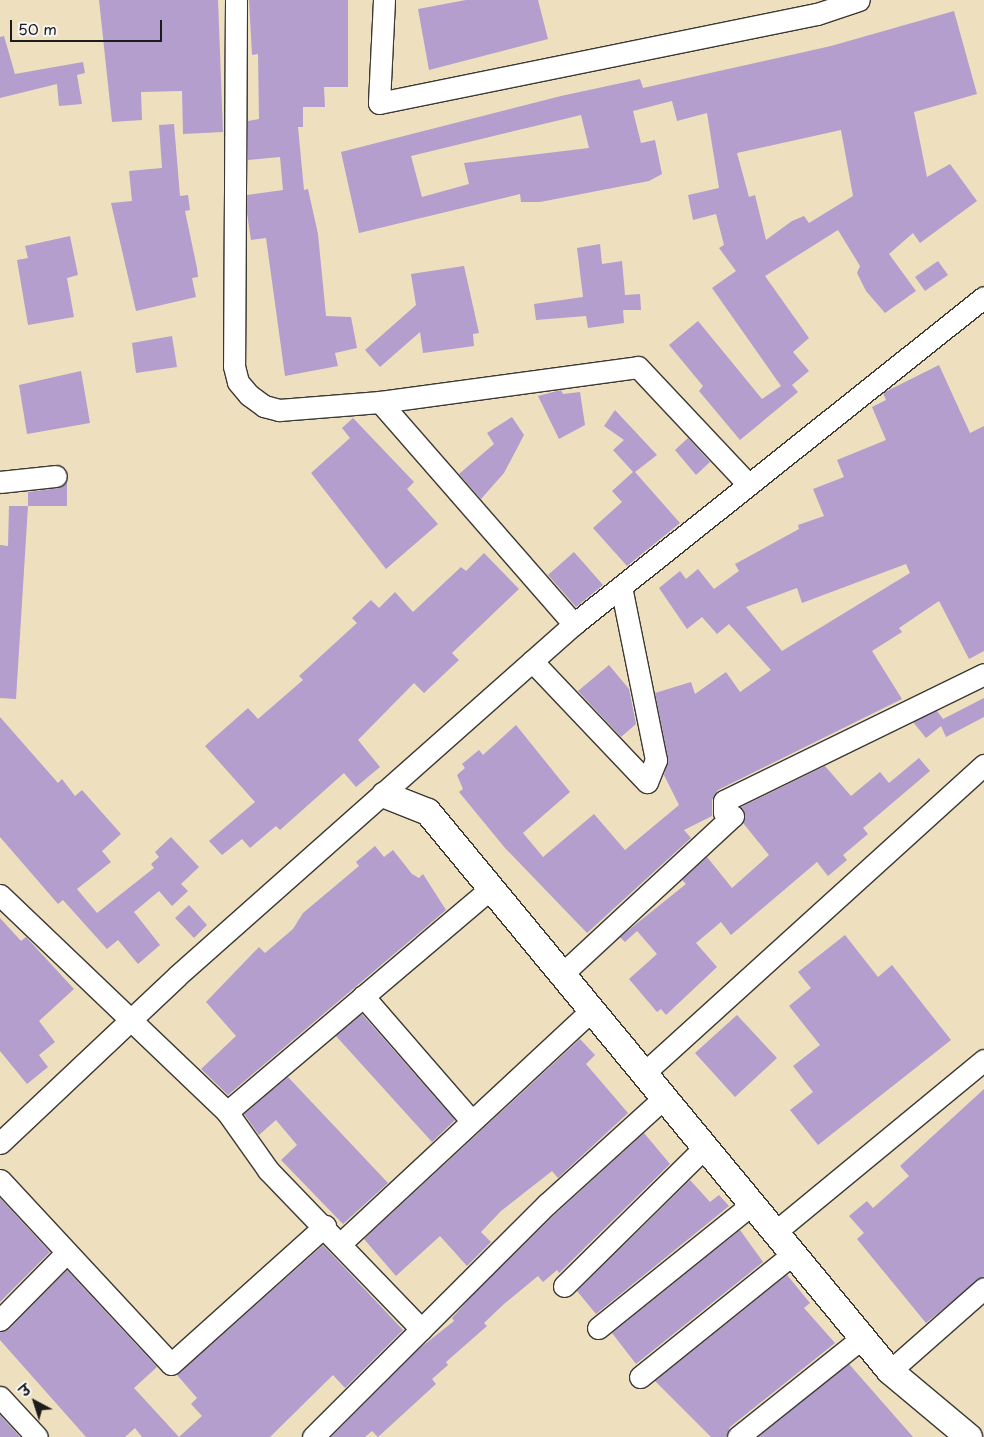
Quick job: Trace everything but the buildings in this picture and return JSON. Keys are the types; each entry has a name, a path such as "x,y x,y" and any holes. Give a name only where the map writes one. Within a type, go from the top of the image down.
{"street":[{"path":"236,0 233,230 234,366 238,382 264,406 279,410 380,402 638,367 747,483"},
{"path":"384,0 379,103 850,1"},
{"path":"0,1143 132,1018 385,795 574,624 747,483 984,297"},
{"path":"380,402 574,624"},
{"path":"0,482 56,476"},
{"path":"532,661 647,782 656,760 620,586"},
{"path":"561,976 734,816 724,812 724,801 984,674"},
{"path":"644,1074 984,766"},
{"path":"385,795 428,812 561,976 593,1009 774,1233 890,1372 961,1435"},
{"path":"227,1112 491,888"},
{"path":"0,895 132,1018 227,1112 268,1170 325,1226 421,1329"},
{"path":"363,996 470,1119"},
{"path":"340,1244 470,1119 593,1009"},
{"path":"774,1233 984,1060"},
{"path":"313,1437 547,1204 664,1098"},
{"path":"564,1286 705,1147"},
{"path":"0,1180 171,1364 325,1226"},
{"path":"598,1328 752,1204"},
{"path":"0,1320 67,1252"},
{"path":"640,1377 793,1254"},
{"path":"890,1372 984,1288"},
{"path":"738,1437 862,1338"},
{"path":"0,1397 37,1437"}]}
